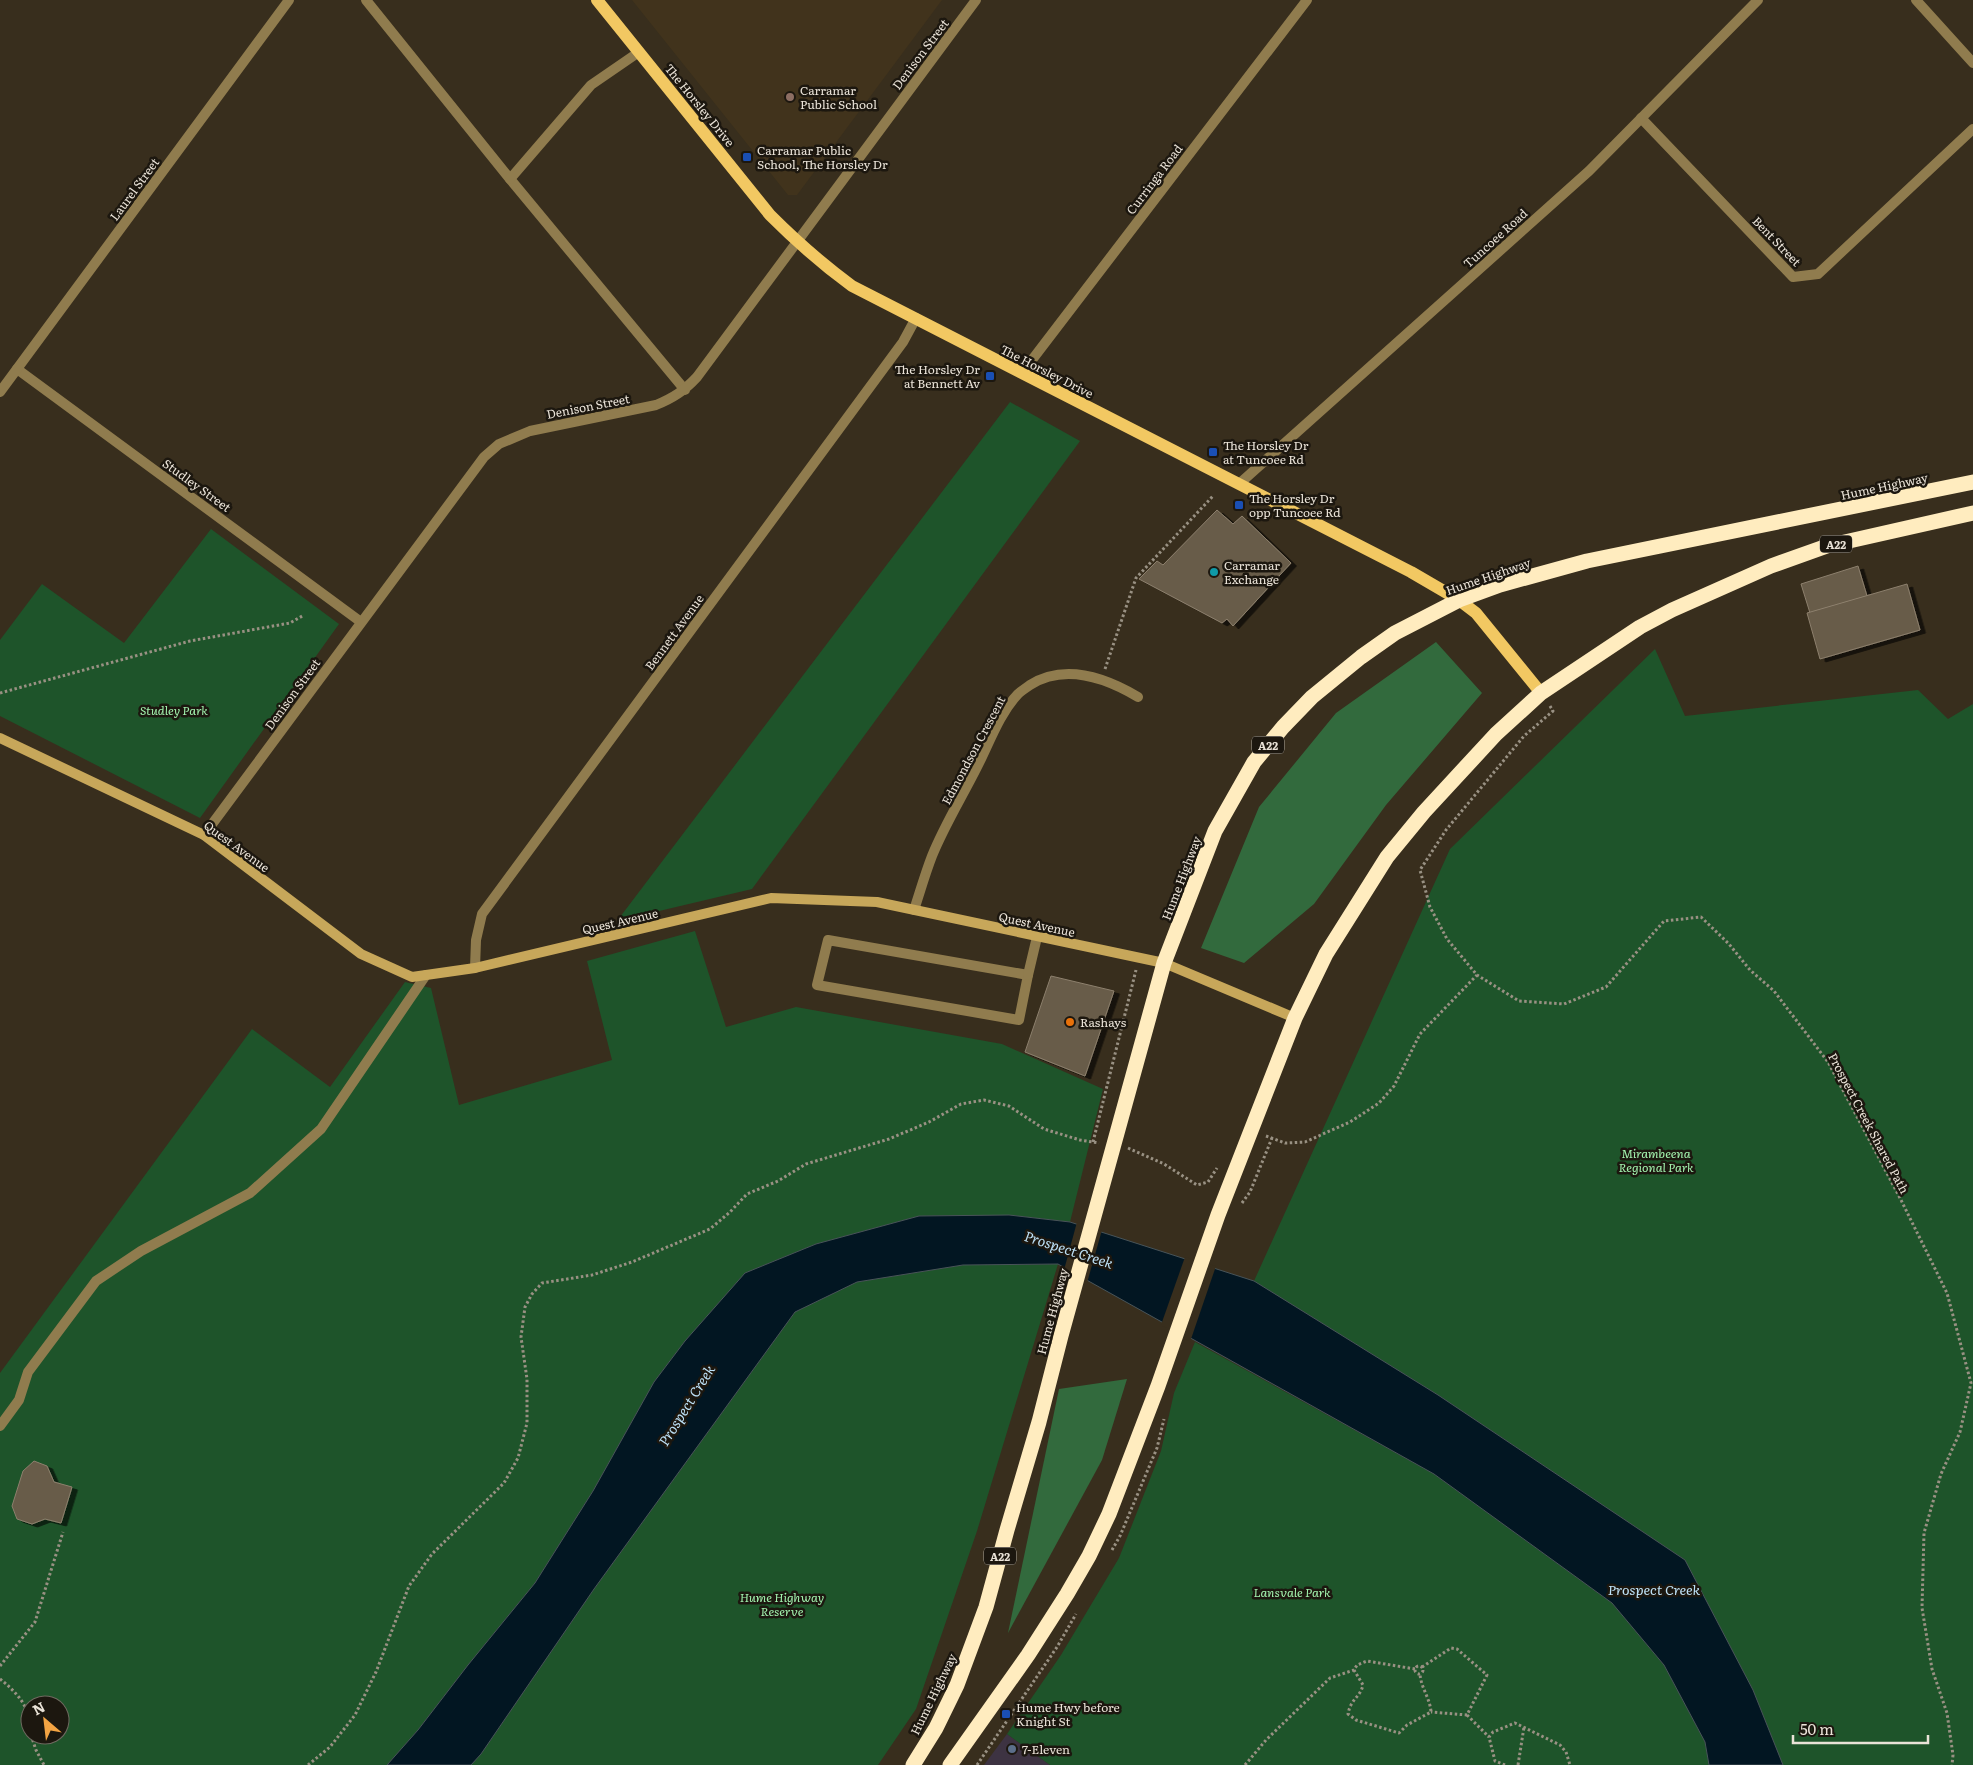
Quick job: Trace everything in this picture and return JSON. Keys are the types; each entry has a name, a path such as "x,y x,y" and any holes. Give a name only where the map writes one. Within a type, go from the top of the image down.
{"highway":[{"name":"Hume Highway","path":"913,1765 936,1728 957,1685 986,1607 1039,1422 1164,963 1215,831 1254,762 1282,727 1312,696 1336,675 1395,633 1459,600 1587,561 1973,482"},
{"name":"A22","path":"950,1765 1028,1655 1089,1556 1109,1514 1158,1386 1218,1215 1295,1018 1326,954 1387,857 1464,767 1496,734 1542,693 1640,627 1672,610 1770,566 1827,546 1973,513"}],"main road":[{"name":"The Horsley Drive","path":"597,0 770,214 796,242 852,286 1410,572 1459,600 1478,616 1542,693"}],"street":[{"name":"Laurel Street","path":"0,392 289,0"},
{"path":"366,0 510,179 685,390"},
{"name":"Denison Street","path":"204,836 484,457 499,444 530,431 656,405 673,398 685,390 697,377 976,0"},
{"name":"Curringa Road","path":"1022,373 1307,0"},
{"name":"Tuncoee Road","path":"1239,484 1589,171 1758,0"},
{"path":"1916,0 1973,63"},
{"path":"510,179 591,85 639,52"},
{"name":"Bent Street","path":"1641,118 1793,277 1818,274 1973,129"},
{"name":"Bennett Avenue","path":"475,968 476,940 482,914 903,342 916,318"},
{"name":"Studley Street","path":"17,368 361,622"},
{"name":"Edmondson Crescent","path":"914,910 932,855 999,724 1018,694 1032,684 1047,678 1064,674 1082,674 1120,686 1138,697"},
{"name":"Quest Avenue","path":"0,738 204,836 361,954 412,977 475,968 771,898 876,902 1164,963 1295,1018"},
{"path":"1028,975 828,940 817,985 1020,1020 1037,937"},
{"path":"0,1426 19,1400 28,1372 96,1281 141,1251 250,1194 321,1129 426,975"}],"path":[{"path":"1101,679 1136,578 1213,496"},
{"path":"0,693 190,641 290,623 304,615"},
{"path":"1250,1130 1285,1143 1305,1142 1350,1122 1379,1104 1394,1086 1420,1034 1477,975 1447,939 1430,907 1420,870 1446,830 1524,736 1553,711 1542,693"},
{"name":"Prospect Creek Shared Path","path":"1477,975 1519,1001 1564,1004 1606,987 1664,921 1700,917 1729,944 1750,970 1774,992 1828,1062 1947,1293 1971,1383 1960,1432 1941,1474 1924,1533 1922,1608 1932,1670 1947,1713 1953,1755 1952,1765"},
{"path":"1093,1142 1139,957"},
{"path":"308,1765 330,1747 355,1715 376,1672 409,1586 432,1554 504,1483 518,1458 527,1423 527,1379 521,1337 525,1307 532,1294 542,1283 600,1272 632,1262 710,1230 747,1194 778,1182 806,1164 889,1139 929,1122 961,1104 984,1100 1009,1106 1044,1129 1103,1143"},
{"path":"1238,1207 1250,1192 1272,1138"},
{"path":"1129,1148 1164,1164 1197,1184 1208,1182 1221,1161"},
{"path":"0,1666 36,1622 63,1532"},
{"path":"1245,1765 1266,1740 1330,1678 1354,1670 1357,1665 1367,1661 1415,1669 1418,1666 1422,1667 1451,1648 1457,1649 1487,1675 1466,1715"},
{"path":"1420,1674 1424,1670 1422,1667"},
{"path":"1415,1669 1416,1673 1420,1674 1422,1685 1431,1704 1431,1712"},
{"path":"1354,1670 1363,1685 1361,1692 1350,1704 1348,1714 1356,1720 1399,1733 1407,1725 1431,1712 1466,1715 1488,1737 1495,1761 1505,1765"},
{"path":"0,1679 20,1698"},
{"path":"1488,1737 1493,1732 1515,1723 1564,1748 1570,1765"},
{"path":"1518,1765 1524,1727"},
{"path":"35,1745 44,1765"}],"shaded area":[{"name":"Carramar Public School","path":"632,0 942,0 797,195 788,195"},
{"name":"7-Eleven","path":"1007,1734 1050,1765 984,1765"}],"green space":[{"path":"1010,402 1080,441 752,889 617,921"},
{"name":"Studley Park","path":"211,529 339,624 200,818 0,716 0,640 42,584 124,643"},
{"path":"1436,642 1482,693 1386,805 1314,904 1244,963 1201,948 1259,807 1336,713"},
{"name":"Mirambeena Regional Park","path":"1655,649 1685,716 1918,690 1948,719 1973,704 1973,1765 1783,1765 1753,1690 1685,1560 1438,1395 1254,1281 1450,849"},
{"path":"695,931 726,1027 796,1007 1002,1044 1103,1089 1070,1222 1009,1215 919,1216 816,1244 745,1273 685,1341 654,1382 593,1491 535,1583 418,1730 387,1765 0,1765 0,1373 252,1029 330,1087 405,982 431,988 459,1105 612,1060 587,961"},
{"name":"Hume Highway Reserve","path":"1058,1264 977,1531 916,1709 878,1765 471,1765 481,1754 594,1589 795,1312 857,1282 963,1265"},
{"name":"Lansvale Park","path":"1195,1342 1434,1474 1612,1603 1664,1665 1705,1742 1709,1765 1050,1765 1007,1734 1061,1655 1119,1558 1161,1451 1174,1393"},
{"path":"1127,1379 1102,1460 1008,1633 1059,1389"}],"water":[{"name":"Prospect Creek","path":"1009,1215 1070,1222 1254,1281 1438,1395 1685,1560 1753,1690 1783,1765 1709,1765 1705,1742 1664,1665 1612,1603 1434,1474 1058,1264 963,1265 857,1282 795,1312 594,1589 481,1754 471,1765 387,1765 418,1730 535,1583 593,1491 654,1382 685,1341 745,1273 816,1244 919,1216"}],"pier":[{"path":"1077,1222 1102,1230 1087,1283 1064,1270"},
{"path":"1185,1257 1216,1266 1190,1342 1161,1325"}],"building":[{"name":"Carramar Exchange","path":"1217,510 1233,524 1242,516 1291,563 1233,626 1227,619 1222,623 1139,579 1157,561 1163,565"},
{"path":"1858,566 1867,596 1810,613 1801,584"},
{"path":"1907,584 1920,630 1820,659 1807,613"},
{"name":"Rashays","path":"1051,976 1114,991 1085,1076 1025,1052"},
{"path":"34,1461 47,1466 54,1482 72,1487 61,1523 45,1519 32,1524 17,1519 12,1506 23,1471"}],"place":[{"name":"Carramar Public School","path":"790,97"},
{"name":"Carramar Public School, The Horsley Dr","path":"747,157"},
{"name":"The Horsley Dr at Bennett Av","path":"990,376"},
{"name":"The Horsley Dr at Tuncoee Rd","path":"1213,452"},
{"name":"The Horsley Dr opp Tuncoee Rd","path":"1239,505"},
{"name":"Carramar Exchange","path":"1214,572"},
{"name":"Rashays","path":"1070,1022"},
{"name":"Hume Hwy before Knight St","path":"1006,1714"},
{"name":"7-Eleven","path":"1012,1749"}]}
